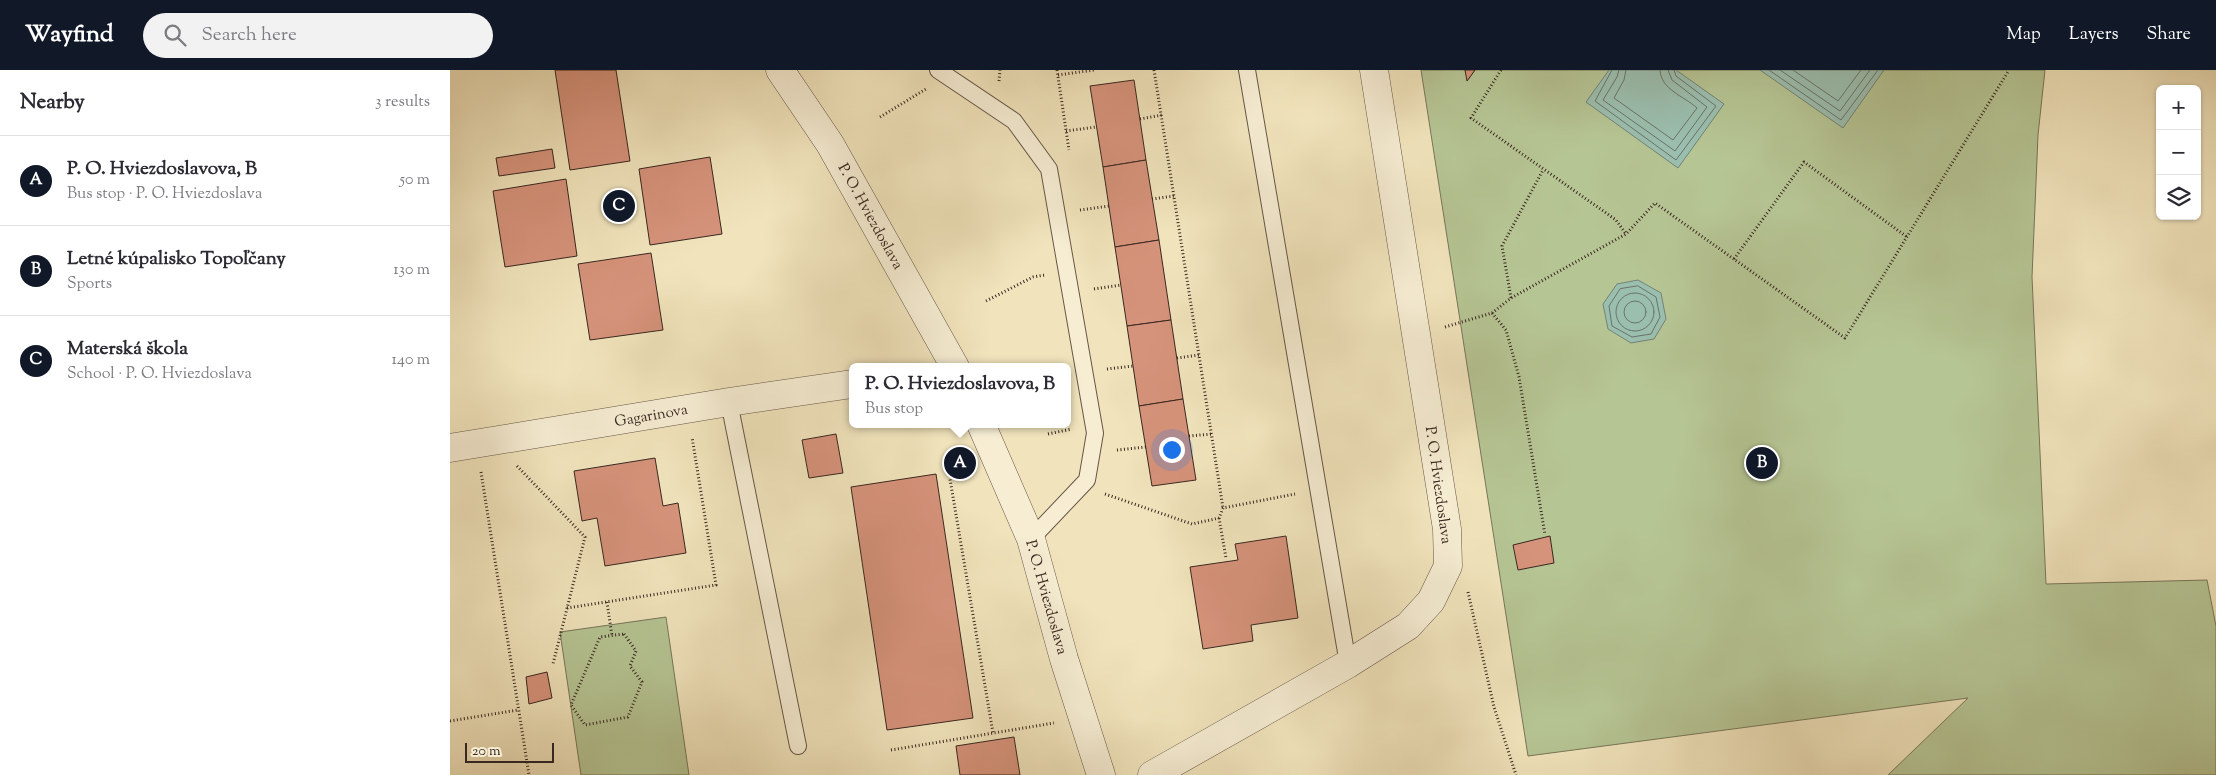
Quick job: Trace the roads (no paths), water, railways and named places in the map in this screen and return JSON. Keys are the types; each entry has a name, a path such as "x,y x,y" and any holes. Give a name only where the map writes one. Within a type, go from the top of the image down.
{"street":[{"name":"P. O. Hviezdoslava","path":"780,70 830,144 953,363"},
{"name":"P. O. Hviezdoslava","path":"1152,775 1348,664 1408,626 1431,601 1448,566 1447,529 1374,70"},
{"name":"Gagarinova","path":"450,448 849,384"},
{"name":"P. O. Hviezdoslava","path":"983,428 1031,539 1064,660 1101,775"}],"lane":[{"path":"1247,70 1348,664"},
{"path":"940,71 1014,121 1049,169 1095,433 1087,480 1031,539"},
{"path":"730,402 798,746"}],"water":[{"path":"1609,70 1676,70 1724,104 1678,168 1586,102"},
{"path":"1760,70 1884,70 1843,128"},
{"path":"1638,280 1661,293 1666,319 1654,339 1631,343 1608,329 1603,304 1617,284"}],"place":[{"name":"Materská škola","path":"619,206"},
{"name":"P. O. Hviezdoslavova, B","path":"960,463"},
{"name":"Letné kúpalisko Topoľčany","path":"1762,463"}]}
